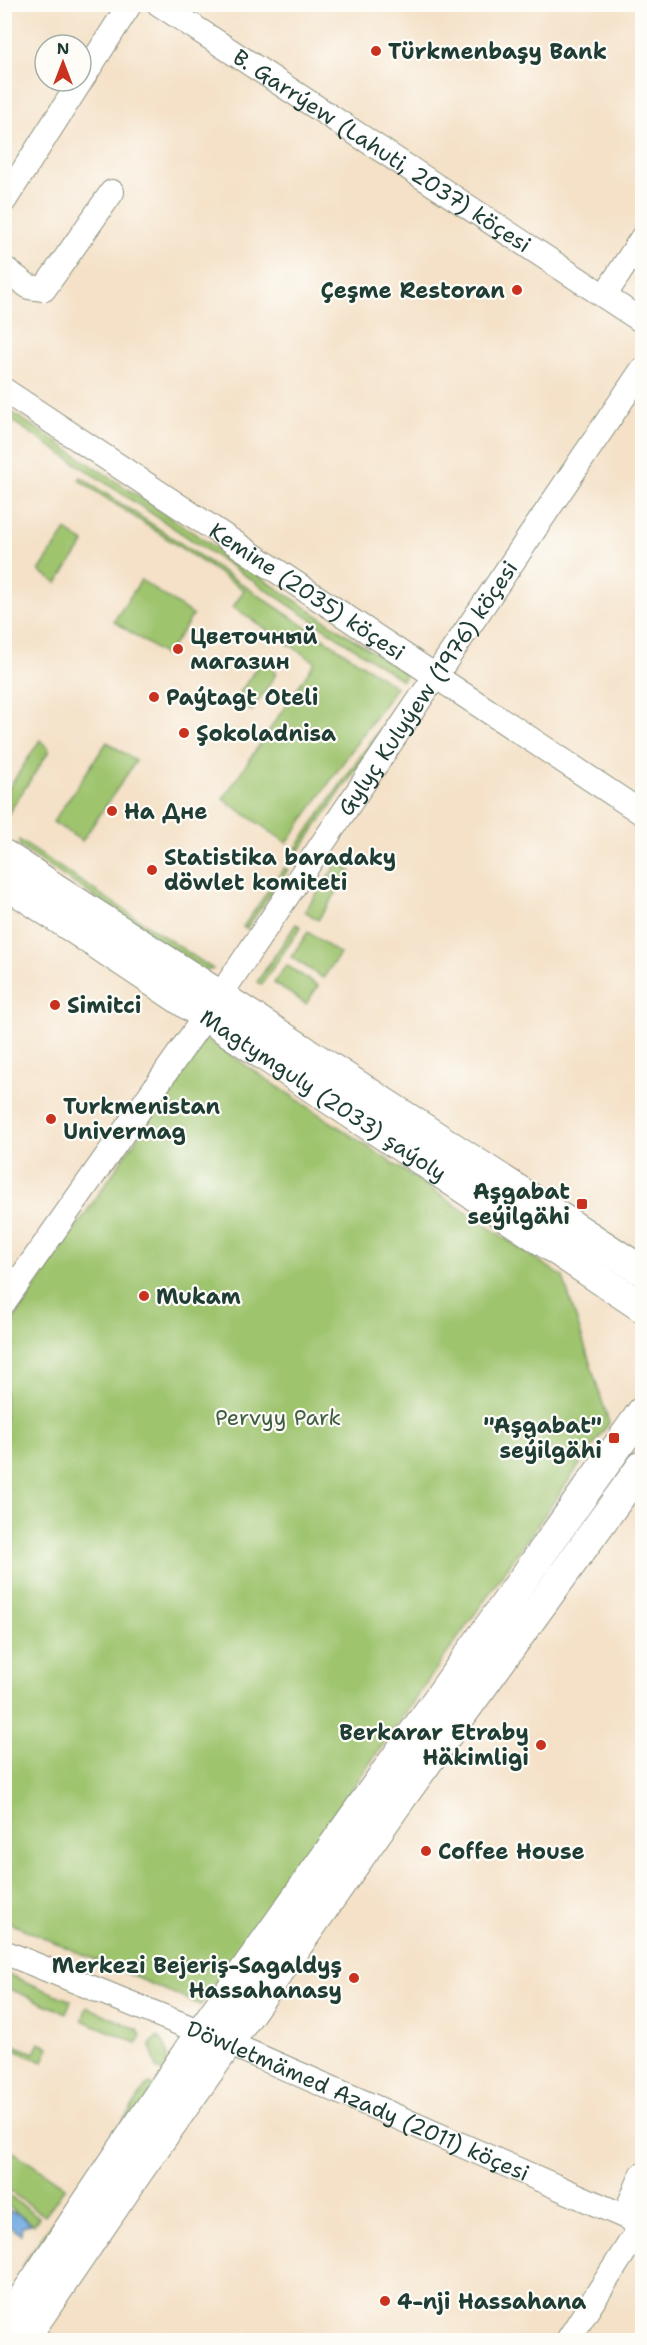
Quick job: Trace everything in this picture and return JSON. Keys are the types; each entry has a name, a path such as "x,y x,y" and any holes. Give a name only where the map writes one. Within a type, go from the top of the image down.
{"main road":[{"name":"Magtymguly (2033) şaýoly","path":"4,855 642,1307"},
{"name":"Magtymguly (2033) şaýoly","path":"4,882 213,1005 642,1271"},
{"path":"23,2340 215,2037 642,1412"},
{"path":"4,2327 215,2037 642,1466"}],"street":[{"path":"4,201 130,4"},
{"name":"B. Garrýew (Lahuti, 2037) köçesi","path":"159,4 605,295"},
{"path":"4,268 28,287 44,289 112,192"},
{"path":"642,238 605,295 642,321"},
{"name":"Gylyç Kulyýew (1976) köçesi","path":"4,1302 213,1005 437,677 642,370"},
{"name":"Kemine (2035) köçesi","path":"4,390 642,813"},
{"name":"Döwletmämed Azady (2011) köçesi","path":"4,1952 215,2037 636,2221"},
{"path":"567,2340 636,2221 642,2175"},
{"path":"4,2338 12,2340"}],"green space":[{"path":"4,407 406,674 402,680 5,416"},
{"path":"81,477 396,687 287,843 223,799 315,662 233,607 244,590 79,480"},
{"path":"66,530 84,543 57,583 39,571"},
{"path":"141,580 193,615 166,656 114,621"},
{"path":"269,663 276,674 252,711 235,700 257,667"},
{"path":"405,693 408,695 299,851 296,848"},
{"path":"40,740 48,748 48,753 6,817 5,794"},
{"path":"107,742 136,761 82,841 53,822"},
{"path":"19,840 213,969 206,971 20,847"},
{"path":"338,862 351,871 318,920 305,911"},
{"path":"284,868 288,870 246,929 243,927"},
{"path":"296,924 301,927 261,985 257,982"},
{"path":"308,932 340,954 323,978 291,957"},
{"path":"286,965 318,986 306,1004 274,983"},
{"name":"Pervyy Park","path":"205,1038 563,1277 609,1423 200,2005 5,1921 5,1332"},
{"path":"5,1973 71,2001 66,2013 5,1987"},
{"path":"87,2007 137,2029 141,2035 137,2043 82,2020"},
{"path":"157,2037 165,2044 167,2058 165,2073 157,2069 150,2045"},
{"path":"4,2041 34,2053 39,2043 49,2047 43,2062 5,2046"},
{"path":"149,2083 156,2088 30,2272 22,2266"},
{"path":"5,2146 65,2187 45,2216 5,2188"},
{"path":"5,2193 39,2217 34,2225 5,2204"}],"water":[{"path":"4,2210 18,2214 31,2224 22,2226 21,2234 5,2224"}],"place":[{"name":"Türkmenbaşy Bank","path":"376,51"},
{"name":"Çeşme Restoran","path":"517,290"},
{"name":"Цветочный магазин","path":"178,649"},
{"name":"Paýtagt Oteli","path":"154,697"},
{"name":"Şokoladnisa","path":"184,733"},
{"name":"На Дне","path":"112,811"},
{"name":"Statistika baradaky döwlet komiteti","path":"152,870"},
{"name":"Simitci","path":"55,1005"},
{"name":"Turkmenistan Univermag","path":"51,1119"},
{"name":"Aşgabat seýilgähi","path":"582,1204"},
{"name":"Mukam","path":"144,1296"},
{"name":"\"Aşgabat\" seýilgähi","path":"614,1438"},
{"name":"Berkarar Etraby Häkimligi","path":"541,1745"},
{"name":"Coffee House","path":"426,1851"},
{"name":"Merkezi Bejeriş-Sagaldyş Hassahanasy","path":"354,1978"},
{"name":"4-nji Hassahana","path":"385,2301"}]}
